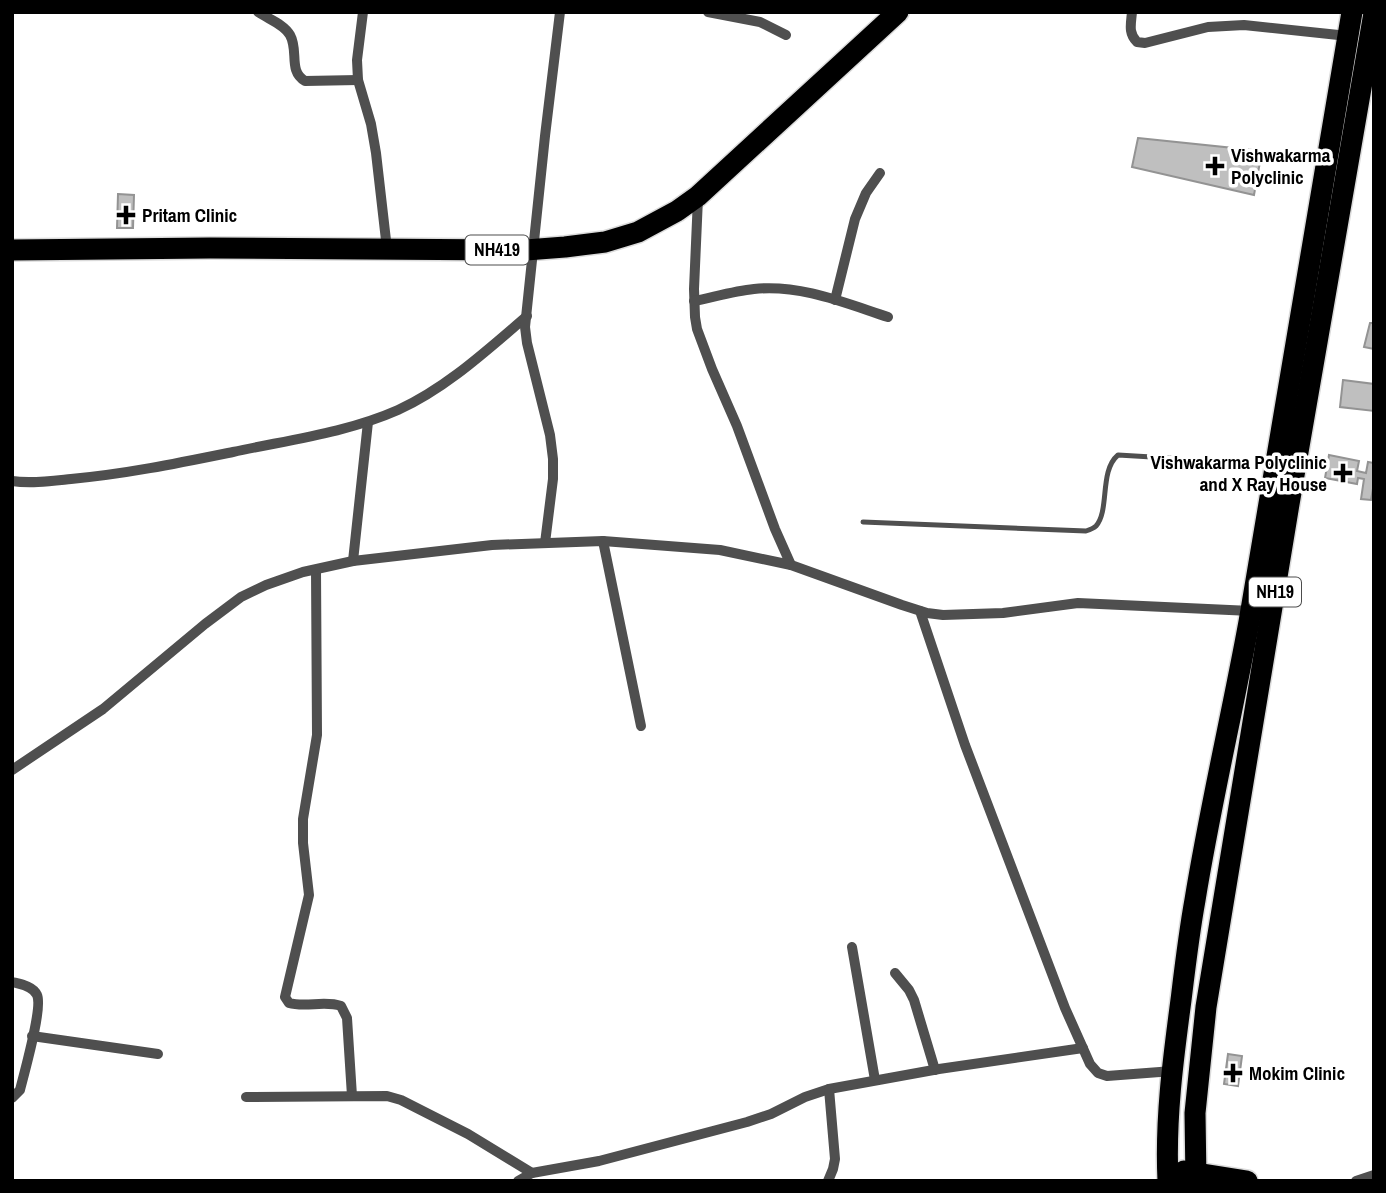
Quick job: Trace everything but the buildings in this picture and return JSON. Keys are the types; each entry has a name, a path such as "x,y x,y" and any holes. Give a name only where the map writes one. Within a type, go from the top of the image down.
{"highway":[{"name":"NH419","path":"12,250 533,249 605,242 638,232 698,196 898,12"},
{"name":"NH19","path":"1168,1175 1173,1071 1195,901 1251,611 1352,12"},
{"name":"NH19","path":"1195,1176 1195,1113 1206,1007 1289,503 1374,13"},
{"path":"1168,1175 1247,1181"}],"street":[{"path":"258,12 285,28 291,36 298,77 305,81 358,80"},
{"path":"363,12 357,60 358,80 376,153 387,249"},
{"path":"545,543 553,459 551,435 527,343 527,316 560,12"},
{"path":"708,12 760,23 786,35"},
{"path":"1132,12 1132,36 1137,42 1145,43 1208,27 1244,25 1348,36"},
{"path":"835,300 855,219 866,193 880,173"},
{"path":"698,196 695,317 702,342 791,565"},
{"path":"694,301 752,289 797,291 888,317"},
{"path":"12,481 60,480 167,466 368,422 425,396 477,359 527,316"},
{"path":"353,561 368,422"},
{"path":"603,541 641,726"},
{"path":"13,768 103,709 241,597 266,585 353,561 492,545 603,541 720,550 791,565 920,611 943,615 1003,612 1078,603 1251,611"},
{"path":"316,570 317,735 303,819 309,895 285,997 289,1003 298,1006 332,1003 341,1006 347,1017 352,1096"},
{"path":"920,611 965,744 1065,1008 1090,1065 1098,1073 1107,1076 1173,1071"},
{"path":"852,947 875,1080"},
{"path":"895,973 914,1000 935,1070"},
{"path":"12,982 30,988 37,995 38,1009 20,1090 12,1098"},
{"path":"32,1036 158,1054"},
{"path":"518,1181 532,1173 599,1161 747,1122 829,1089 1083,1048"},
{"path":"828,1181 835,1159 829,1089"},
{"path":"246,1097 387,1096 401,1100 468,1134 532,1173"},
{"path":"1356,1181 1374,1175"}],"lane":[{"path":"863,522 1086,531 1095,527 1100,519 1109,468 1118,455 1276,464"}],"place":[{"name":"Vishwakarma Polyclinic","path":"1215,166"},
{"name":"Pritam Clinic","path":"126,215"},
{"name":"Vishwakarma Polyclinic and X Ray House","path":"1343,473"},
{"name":"Mokim Clinic","path":"1233,1073"}]}
